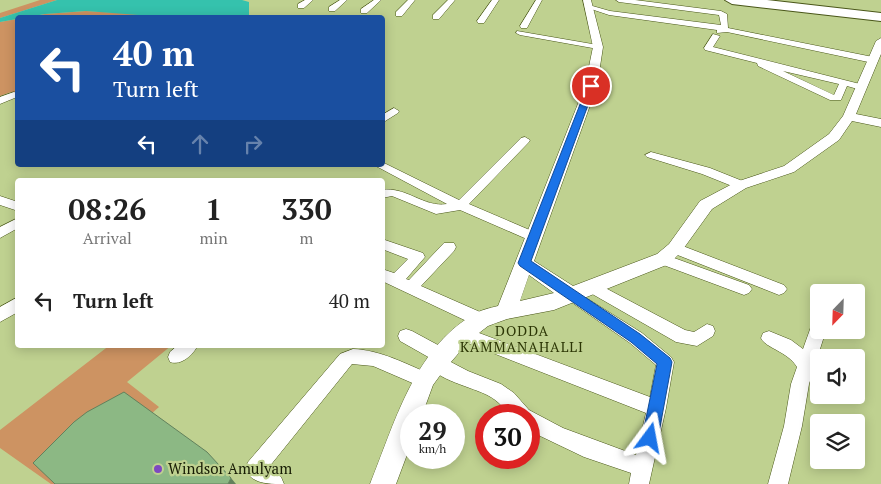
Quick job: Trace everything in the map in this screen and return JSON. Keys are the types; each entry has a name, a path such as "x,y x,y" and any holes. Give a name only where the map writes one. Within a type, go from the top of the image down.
{"highway":[{"path":"732,0 881,17"},
{"path":"778,0 881,12"}],"street":[{"path":"301,6 310,0"},
{"path":"332,9 344,0"},
{"path":"364,12 378,0"},
{"path":"399,14 412,0"},
{"path":"436,17 452,0"},
{"path":"481,21 496,0"},
{"path":"539,0 522,30 598,47"},
{"path":"588,4 609,13 719,28 725,27 723,14 721,13 619,0"},
{"path":"506,310 591,86 598,47 588,4"},
{"path":"862,86 708,48 718,33 726,30 873,60"},
{"path":"383,484 435,366 463,334 482,320 506,310 547,304 669,254 706,205 741,185 789,169 834,137 849,116 881,41"},
{"path":"844,83 838,98 833,98 761,64 862,86"},
{"path":"0,101 14,95"},
{"path":"385,118 394,111"},
{"path":"849,116 881,122"},
{"path":"385,193 393,192 436,210 460,206 525,140"},
{"path":"651,155 706,171 741,185"},
{"path":"384,167 460,206 534,237"},
{"path":"0,200 15,206"},
{"path":"0,233 15,224"},
{"path":"385,245 418,257 389,277"},
{"path":"411,287 449,247"},
{"path":"669,254 744,289"},
{"path":"669,254 779,290"},
{"path":"524,263 636,338 665,362 657,408 641,476 540,427"},
{"path":"389,277 482,320"},
{"path":"592,287 682,337 697,339 707,330"},
{"path":"0,316 15,305"},
{"path":"463,334 657,408"},
{"path":"406,336 435,366"},
{"path":"769,338 793,349 799,354 805,365"},
{"path":"778,484 805,365 814,339"},
{"path":"176,357 186,348"},
{"path":"274,484 255,469 346,358 354,355 435,366 495,390 512,404"}],"shaded area":[{"path":"40,0 57,0 0,18 0,13"},
{"path":"86,11 152,15 40,15"},
{"path":"15,19 15,93 11,92 0,96 0,22"},
{"path":"106,348 168,348 127,382 159,407 71,484 51,484 0,448 0,430"}],"water":[{"path":"57,0 242,0 249,2 249,15 138,15 86,11 15,15 15,19 0,22 0,18"}],"building":[{"path":"124,392 207,452 231,478 228,484 55,484 33,463 74,422 87,412"}],"place":[{"name":"Windsor Amulyam","path":"158,469"}],"district":[{"name":"DODDA KAMMANAHALLI","path":"522,340"}],"route":[{"path":"591,86 524,263 636,338 665,362 650,438"}]}
